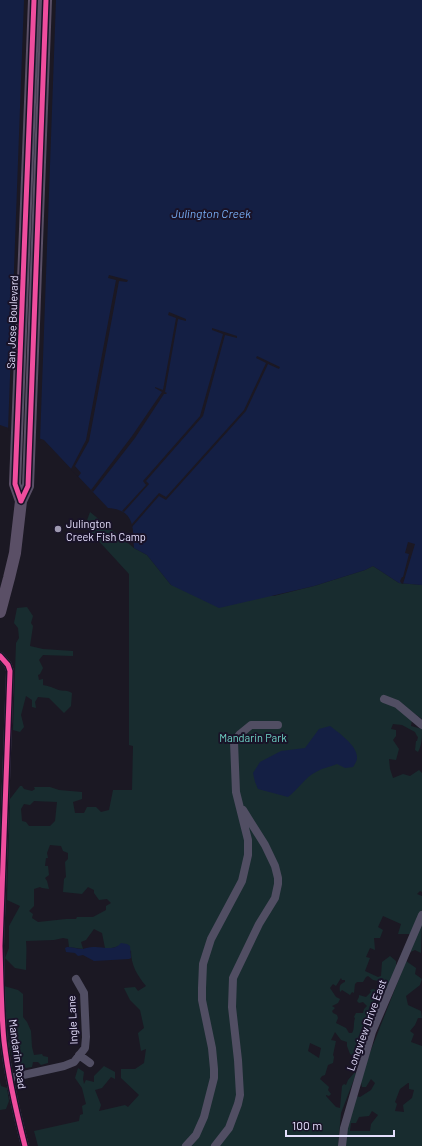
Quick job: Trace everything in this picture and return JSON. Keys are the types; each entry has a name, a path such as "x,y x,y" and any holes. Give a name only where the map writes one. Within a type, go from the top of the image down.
{"main road":[{"name":"San Jose Boulevard","path":"0,612 10,578 15,553 21,501 28,486 23,454 34,0"},
{"name":"San Jose Boulevard","path":"23,454 46,0"}],"street":[{"name":"Mandarin Road","path":"0,656 8,665 10,671 0,946 1,990 4,1041 10,1078 25,1146"},
{"path":"384,698 397,704 422,725"},
{"path":"186,1146 196,1135 204,1117 214,1078 213,1053 202,1000 203,964 211,939 242,881 247,860 248,840 236,792 235,740 251,725 278,724"},
{"path":"215,1146 229,1128 240,1095 232,1007 233,978 259,924 274,898 278,884 275,866 265,845 246,813 239,805"},
{"name":"Longview Drive East","path":"342,1146 344,1128 372,1032 422,914"},
{"name":"Ingle Lane","path":"10,1078 64,1066 74,1062 85,1048 86,1037 84,994 76,979"},
{"path":"79,1055 90,1063"}],"green space":[{"name":"Mandarin Park","path":"90,512 134,548 147,555 171,585 274,596 314,586 365,570 373,566 399,583 422,585 422,719 397,701 395,706 412,720 411,726 422,729 421,744 418,752 415,750 418,737 415,732 402,725 393,724 391,729 396,730 396,736 393,740 399,749 396,760 389,759 393,778 403,774 410,776 419,770 422,773 422,892 420,891 417,894 422,896 422,910 410,934 398,934 401,924 383,916 378,927 383,930 380,938 374,938 375,950 370,948 366,957 370,958 365,971 378,977 381,976 382,962 390,956 396,961 396,967 359,1061 350,1054 347,1042 341,1040 335,1032 331,1040 336,1041 333,1063 328,1065 325,1075 320,1079 329,1087 328,1090 331,1094 326,1096 336,1107 340,1108 342,1086 344,1084 346,1085 348,1080 355,1072 356,1074 341,1113 338,1146 38,1146 34,1131 79,1121 80,1115 83,1114 82,1106 86,1104 82,1088 75,1078 78,1068 84,1072 84,1084 86,1080 94,1082 94,1076 104,1066 115,1072 115,1079 111,1077 102,1088 95,1090 101,1105 99,1111 125,1105 128,1107 139,1095 121,1078 121,1069 135,1069 144,1063 146,1049 141,1051 138,1033 144,1028 140,1010 130,1000 124,988 135,987 138,991 146,986 135,970 131,951 119,946 105,948 102,933 94,929 86,940 81,942 83,949 69,947 68,939 63,938 54,940 26,941 26,970 15,968 5,958 9,948 9,926 20,906 7,900 10,799 20,786 24,789 32,791 35,789 34,787 50,787 59,790 82,792 82,799 73,802 75,813 84,813 87,807 96,807 101,812 109,810 113,790 132,790 133,746 129,745 129,574 85,526","holes":["34,801 57,802 55,821 50,826 29,826 26,822 22,821 21,809 24,804 30,805","50,845 61,846 63,851 68,853 68,859 65,862 66,877 64,879 63,892 82,894 88,887 94,890 94,893 99,900 107,899 111,903 106,906 106,910 93,917 77,917 76,919 38,922 32,918 33,914 29,911 34,906 34,889 40,887 49,889 45,878 49,875 48,866 45,866 46,858 48,858 47,853","368,976 373,980 379,981 380,984 376,990 370,990 371,992 366,997 359,995 357,1001 359,1003 363,1002 367,1006 363,1013 356,1013 354,1017 353,1031 352,1033 349,1033 346,1028 336,1023 338,1018 337,1015 333,1013 332,1011 335,1008 332,1006 338,1003 340,999 336,997 330,988 333,984 336,986 341,978 342,980 345,980 345,982 340,986 340,992 342,990 350,995 352,992 354,993 355,984 357,982 363,982","310,1043 321,1048 319,1058 308,1051"]},
{"path":"27,607 33,616 31,623 33,626 30,646 43,649 73,651 73,656 43,655 39,660 43,668 38,675 39,680 43,679 43,685 72,693 71,706 64,713 49,698 38,697 35,702 36,708 32,707 32,700 26,696 21,715 24,727 20,732 13,730 16,643 19,638 18,628 14,623 17,608"},
{"path":"422,921 421,953 415,950 408,953"},
{"path":"406,961 416,968 415,974 422,979 420,985 406,996 408,1005 421,1011 422,1018 418,1018 410,1031 414,1034 411,1042 422,1046 422,1146 345,1146 349,1113 355,1096 360,1097 371,1090 375,1083 371,1079 366,1087 362,1087 360,1078","holes":["408,1083 409,1089 414,1090 412,1098 403,1105 404,1112 395,1111 397,1104 395,1102 400,1089","372,1111 378,1115 371,1124 370,1131 350,1131 351,1123 356,1123 359,1117 369,1116"]},
{"path":"4,986 18,990 23,994 23,1017 31,1031 34,1055 42,1054 43,1056 48,1057 48,1063 41,1065 38,1062 33,1062 32,1067 26,1068 18,1062 16,1057 12,1057 9,1045"},
{"path":"0,1082 1,1086 7,1088 9,1101 6,1109 0,1110"}],"water":[{"name":"Julington Creek","path":"0,0 422,0 422,585 399,583 373,566 365,570 314,586 219,608 171,585 147,555 134,548 132,526 127,515 117,509 108,508 44,440 0,425"},
{"path":"330,726 347,740 354,749 357,759 353,767 345,768 337,764 318,771 308,777 288,797 258,789 253,773 260,762 281,751 305,748 319,729"},
{"path":"121,943 130,946 131,958 94,961 83,955 78,956 75,953 66,952 65,948 111,948 118,946"}],"pier":[{"path":"24,0 56,0 40,441 8,430"},
{"path":"109,275 128,280 127,282 119,281 89,441 75,466 81,473 78,477 71,469 86,440 116,280 108,278"},
{"path":"169,312 186,319 186,321 178,319 165,392 167,393 164,394 135,438 93,492 91,490 132,436 162,392 155,387 163,390 176,318 168,315"},
{"path":"212,328 237,336 237,338 225,335 203,416 146,481 149,484 124,512 122,511 146,485 143,481 200,416 223,334 212,330"},
{"path":"257,356 280,367 279,369 268,364 246,411 166,500 159,496 132,527 132,524 159,493 166,497 244,410 266,363 256,358"},
{"path":"408,542 415,544 403,584 400,581 403,577 409,554 405,553"}],"cycle path":[{"path":"21,501 15,484 34,0"},
{"path":"21,501 28,486 46,0"},
{"path":"0,656 8,665 10,671 0,946 2,1018 4,1041 15,1107 25,1146"}],"place":[{"name":"Julington Creek Fish Camp","path":"58,529"}]}
